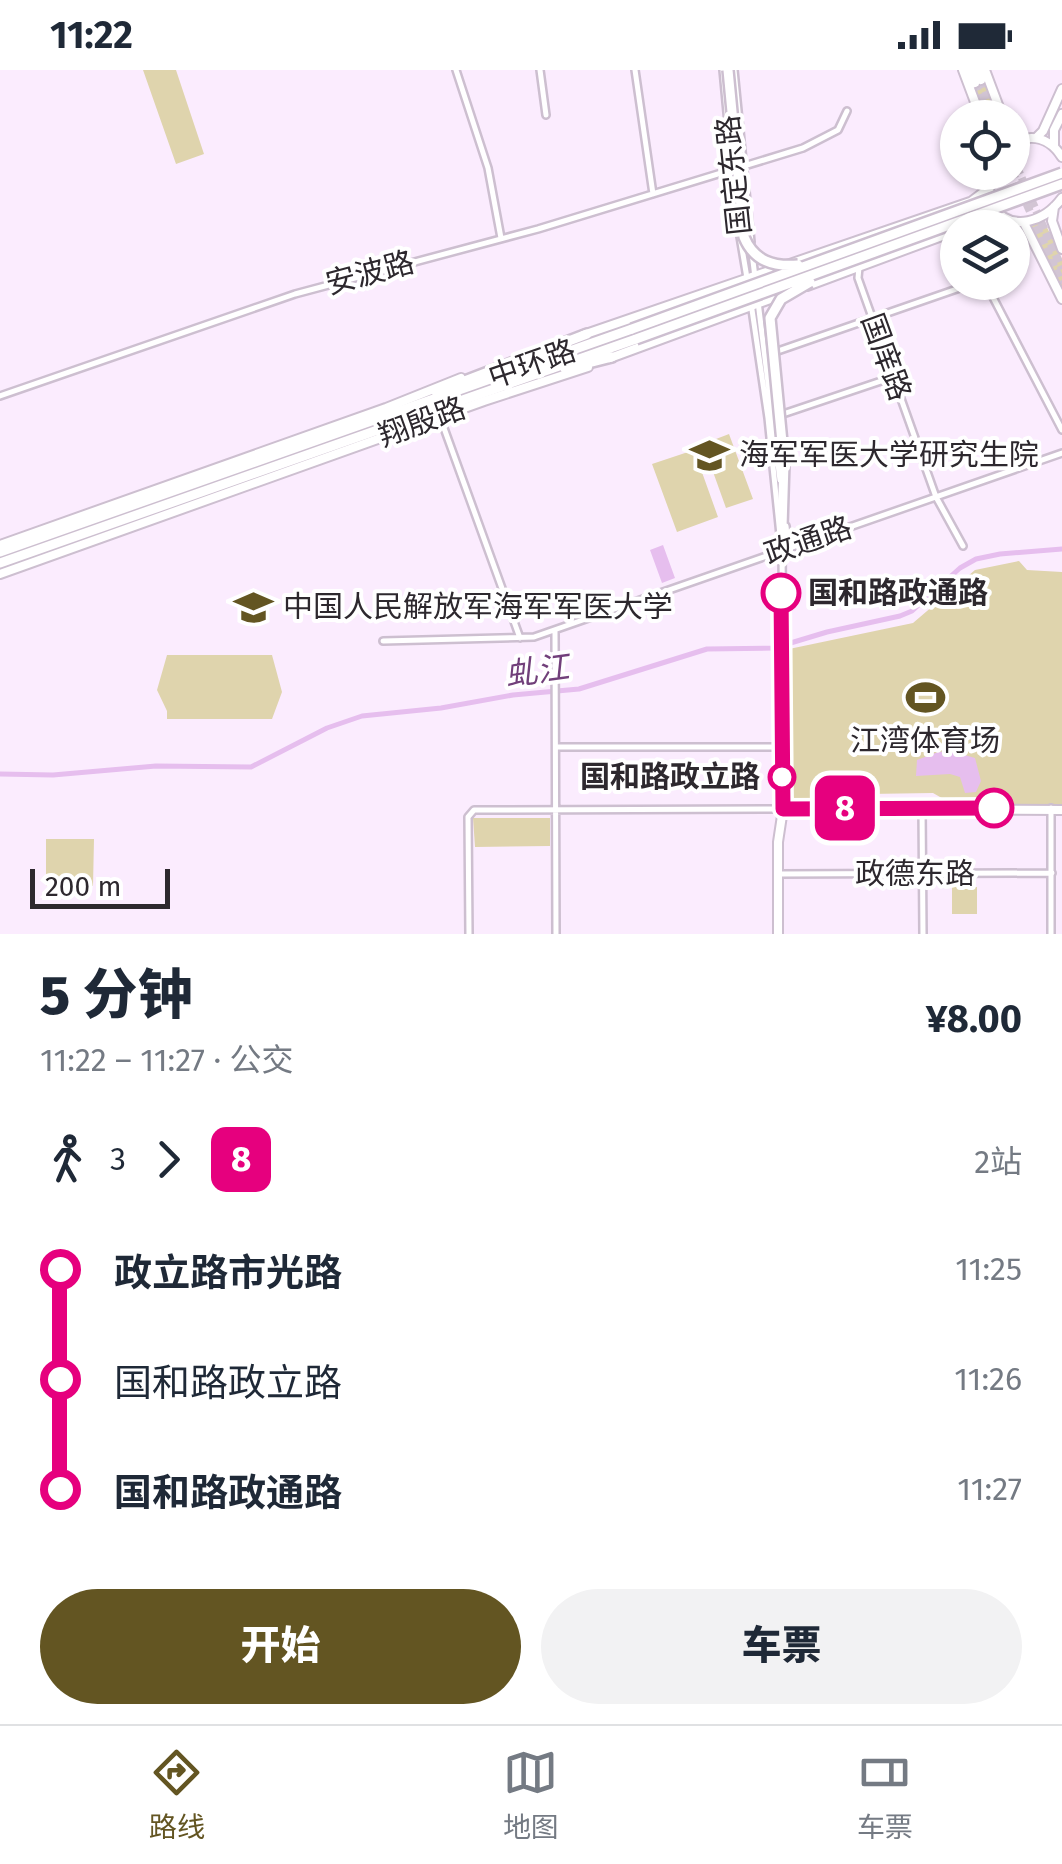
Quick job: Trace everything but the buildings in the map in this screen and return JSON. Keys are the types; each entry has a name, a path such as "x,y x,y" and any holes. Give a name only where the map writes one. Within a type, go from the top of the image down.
{"highway":[{"path":"728,70 742,228 747,244 759,258 776,265 797,265 920,223 940,223"},
{"name":"中环路","path":"985,210 1062,173"},
{"name":"中环路","path":"993,210 1062,184"},
{"name":"中环路","path":"0,563 48,540 384,416 940,229"},
{"path":"782,526 784,463 769,334 776,304 801,285 940,231"},
{"path":"384,416 587,334"},
{"name":"中环路","path":"0,548 48,540 481,393 634,334"},
{"path":"481,393 612,357"}],"main road":[{"path":"970,70 978,82"},
{"path":"970,70 978,100"},
{"path":"985,70 996,100"},
{"path":"1036,138 1044,131 1062,89"},
{"path":"1062,114 1054,130 1054,145 1062,157"},
{"path":"1030,139 1054,145"},
{"name":"翔殷路","path":"0,548 587,334 920,223 973,201 988,190"},
{"path":"988,190 995,210"},
{"path":"1030,220 1062,198"},
{"name":"翔殷路","path":"751,280 973,201"},
{"path":"1054,207 1052,221 1062,250"},
{"name":"翔殷路","path":"0,574 859,267 940,231"},
{"path":"1030,235 1062,299"},
{"path":"778,934 783,809 1062,808"}],"street":[{"path":"456,70 485,158 501,238"},
{"path":"540,70 546,115"},
{"path":"635,70 652,194"},
{"name":"国定东路","path":"728,70 744,166 751,280"},
{"name":"国定东路","path":"728,70 736,219 751,280"},
{"name":"安波路","path":"0,396 295,294 652,194 829,138 842,124 847,111"},
{"name":"国庠路","path":"859,267 858,278 936,497 963,546"},
{"name":"国庠路","path":"845,272 858,278"},
{"path":"469,934 470,814 474,810 783,809 782,526 774,417 751,280"},
{"path":"766,355 940,295"},
{"path":"994,300 1062,430"},
{"path":"756,304 781,538"},
{"path":"774,417 893,377"},
{"path":"440,417 520,638"},
{"name":"政通路","path":"383,641 520,638 554,631 1062,453"},
{"path":"785,510 788,543 836,532"},
{"path":"554,631 556,934"},
{"path":"557,747 777,747"},
{"path":"922,808 923,934"},
{"path":"1051,934 1052,808"},
{"name":"政德东路","path":"778,874 1052,872"}],"shaded area":[{"path":"143,70 176,70 204,154 176,164"},
{"path":"986,81 993,100 978,100 972,86"},
{"path":"1044,221 1062,259 1062,292 1030,226"},
{"path":"729,434 753,499 726,508 703,444"},
{"path":"694,450 718,517 677,532 652,464"},
{"path":"663,545 675,578 662,583 650,550"},
{"name":"江湾体育场","path":"1019,561 1027,570 1062,572 1062,804 954,805 933,793 868,794 868,800 796,800 788,794 789,649 913,623 975,570"},
{"path":"167,655 272,655 282,692 272,719 167,719 157,690"},
{"path":"951,751 975,758 981,781 976,792 965,793 960,777 950,774 916,776 917,760"},
{"path":"473,818 550,818 550,846 475,847"},
{"path":"46,839 94,839 93,886 46,886"},
{"path":"952,886 977,887 977,914 952,914"}],"waterway":[{"name":"虬江","path":"0,774 53,775 156,766 251,767 327,728 362,716 579,689 707,649 774,648 900,616 912,611 960,568 976,559 1062,549"}],"tunnel":[{"path":"981,80 989,100"},
{"path":"975,83 982,100"},
{"path":"1020,190 1062,284"},
{"path":"1027,190 1062,269"}],"bus line":[{"name":"8","path":"781,593 783,809 994,808"}],"place":[{"name":"海军军医大学研究生院","path":"709,455"},
{"name":"国和路政通路","path":"781,593"},
{"name":"中国人民解放军海军军医大学","path":"253,607"},
{"name":"江湾体育场","path":"925,697"},
{"name":"国和路政立路","path":"782,777"}]}
